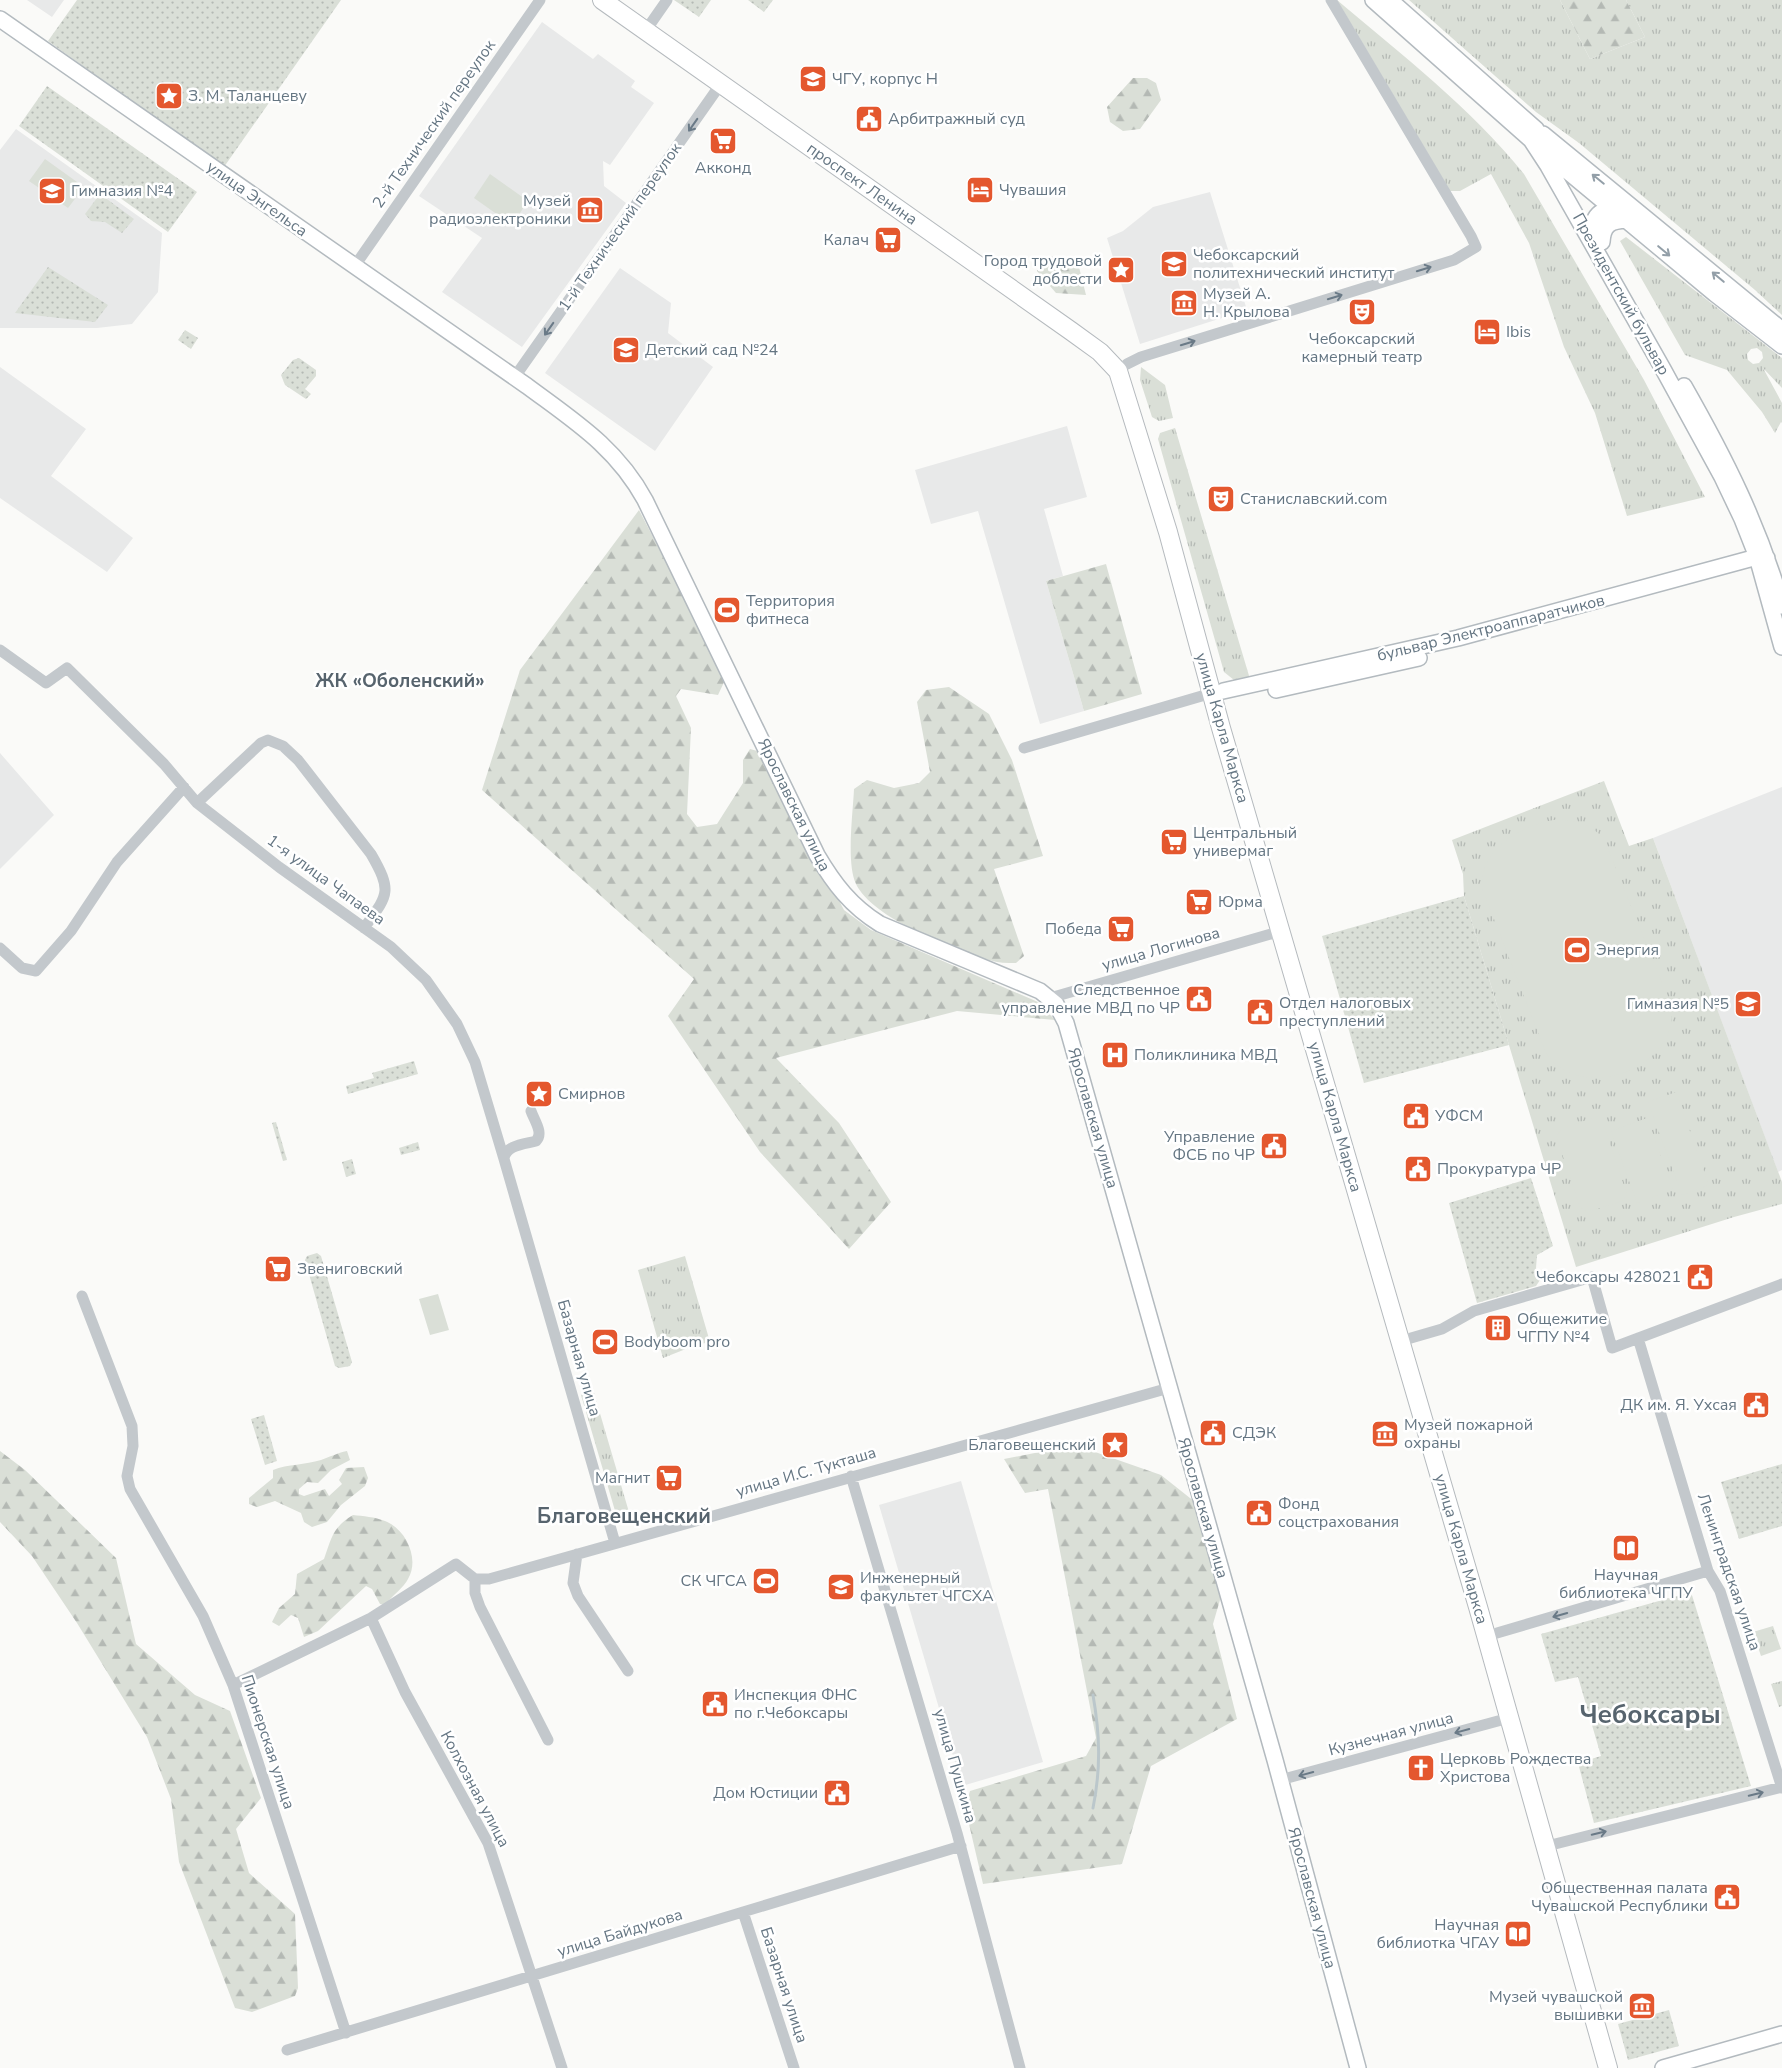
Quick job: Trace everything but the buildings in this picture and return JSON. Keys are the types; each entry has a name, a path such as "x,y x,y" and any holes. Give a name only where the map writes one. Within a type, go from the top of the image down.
{"main road":[{"name":"проспект Ленина","path":"602,0 648,27 990,267 1114,349 1122,368"},
{"name":"проспект Ленина","path":"619,0 648,27"},
{"name":"улица Карла Маркса","path":"1122,368 1137,390 1286,930 1406,1340 1510,1718 1549,1845"},
{"name":"улица Карла Маркса","path":"1406,1340 1497,1633 1549,1822 1551,1863 1608,2068"}],"street":[{"name":"2-й Технический переулок","path":"354,266 540,0"},
{"path":"648,27 667,0"},
{"path":"1122,368 1141,357 1454,260 1476,247 1331,0"},
{"name":"Президентский бульвар","path":"1373,0 1533,134"},
{"name":"Президентский бульвар","path":"1390,0 1533,134 1597,243 1722,477 1782,606"},
{"name":"улица Энгельса","path":"0,19 514,378"},
{"name":"1-й Технический переулок","path":"514,378 727,83"},
{"path":"1533,134 1556,162 1612,208 1631,215 1715,294 1782,346"},
{"path":"1533,134 1631,215 1782,330"},
{"name":"Президентский бульвар","path":"1556,162 1592,224"},
{"path":"1597,243 1592,224 1599,214 1612,208"},
{"path":"1597,243 1606,226 1611,222 1631,215"},
{"name":"Ярославская улица","path":"514,378 600,442 622,464 637,485 682,573 817,855 833,882 848,900 862,913 880,924 1021,982 1050,998 1061,1010 1170,1388 1280,1780 1358,2068"},
{"name":"Президентский бульвар","path":"1761,560 1782,647"},
{"name":"бульвар Электроаппаратчиков","path":"1220,695 1458,638 1761,560"},
{"name":"1-я улица Чапаева","path":"0,650 46,683 67,668 119,717 197,803 279,867 395,951 421,975 457,1024 475,1062 511,1182"},
{"path":"1024,748 1220,695"},
{"path":"197,803 261,743 268,740 283,746 298,760 371,854 379,868 385,884 386,896 364,928"},
{"path":"0,948 22,968 36,971 71,931 117,862 184,787"},
{"name":"улица Логинова","path":"1050,998 1286,930"},
{"path":"504,1158 504,1153 508,1149 536,1141 539,1138 540,1134 531,1111"},
{"name":"Базарная улица","path":"511,1182 615,1543"},
{"path":"1406,1340 1442,1329 1474,1311 1592,1277 1612,1348 1782,1284"},
{"name":"Пионерская улица","path":"82,1296 132,1426 134,1446 127,1476 130,1489 203,1616 233,1685 346,2033"},
{"name":"Ленинградская улица","path":"1638,1338 1708,1571 1720,1591 1782,1788"},
{"name":"улица И.С. Тукташа","path":"475,1579 489,1579 1170,1388"},
{"name":"улица Пушкина","path":"851,1476 961,1846 1020,2068"},
{"path":"576,1554 572,1583 578,1596 628,1671"},
{"path":"233,1685 371,1618 456,1564 475,1579 475,1593 480,1607 548,1740"},
{"path":"1497,1633 1708,1571"},
{"name":"Колхозная улица","path":"371,1618 404,1692 488,1843 562,2068"},
{"name":"Кузнечная улица","path":"1280,1780 1510,1718"},
{"path":"1549,1845 1782,1788"},
{"name":"улица Байдукова","path":"288,2050 961,1846"},
{"name":"Базарная улица","path":"743,1912 794,2068"},
{"path":"1663,2068 1782,2034"}],"shaded area":[{"path":"27,0 64,0 52,17"},
{"path":"542,22 593,59 598,54 635,81 631,87 654,103 610,165 603,161 604,186 626,203 522,347 442,292 482,238 419,196"},
{"name":"Гимназия №4","path":"16,129 162,233 158,292 132,324 97,328 0,328 0,150"},
{"name":"Чебоксарский политехнический институт","path":"1210,192 1247,310 1140,344 1107,238 1123,231 1153,207"},
{"name":"Детский сад №24","path":"620,268 671,303 668,333 713,367 655,451 545,373"},
{"path":"0,367 86,429 51,476 133,538 107,572 0,498"},
{"path":"1067,426 1087,497 1044,509 1063,576 1046,581 1084,711 1040,724 978,511 931,524 915,470"},
{"path":"0,753 54,815 0,869"},
{"name":"Гимназия №5","path":"1782,787 1782,1170 1778,1172 1653,838"},
{"path":"961,1481 1043,1762 962,1786 879,1505"}],"green space":[{"path":"77,0 341,0 224,167 48,41"},
{"path":"674,0 711,0 699,17"},
{"path":"748,0 773,0 764,12"},
{"path":"1337,0 1435,82 1481,126 1524,174 1644,380 1705,497 1627,516 1595,413 1564,347 1529,243 1491,174 1460,191 1450,191"},
{"path":"1409,0 1560,0 1590,59 1645,37 1626,0 1782,0 1782,315 1755,290 1579,143 1536,112"},
{"path":"1560,0 1626,0 1645,37 1590,59"},
{"path":"1133,78 1147,78 1156,83 1161,100 1140,129 1123,131 1110,122 1107,107"},
{"path":"47,86 197,192 168,232 19,126"},
{"path":"45,159 84,187 68,208 29,181"},
{"path":"490,174 528,201 512,225 474,198"},
{"path":"100,194 134,219 122,233 105,222 91,221 85,214"},
{"path":"1626,237 1782,358 1782,388 1763,368 1782,403 1782,423 1775,433 1762,412 1727,370 1685,355 1620,241","holes":["1757,348 1762,352 1763,358 1759,363 1753,364 1748,360 1747,354 1751,349"]},
{"path":"1049,256 1078,263 1086,295 1056,293 1037,271"},
{"path":"48,267 108,305 95,322 15,313"},
{"path":"185,330 198,338 191,349 178,340"},
{"path":"299,358 316,370 316,376 305,389 311,394 306,399 285,385 281,375 293,360"},
{"path":"1141,367 1165,385 1173,418 1159,421 1152,417 1140,380"},
{"path":"1175,428 1250,679 1234,680 1224,672 1158,439 1160,433"},
{"path":"639,510 726,678 718,695 681,689 676,696 691,728 687,814 697,827 717,824 743,783 743,760 750,749 761,752 844,910 871,930 1038,1002 1055,1020 957,1011 776,1058 839,1123 891,1202 849,1249 760,1152 668,1016 694,979 482,790 520,670"},
{"path":"1106,564 1142,694 1084,711 1046,581"},
{"path":"949,687 989,714 1012,760 1043,856 994,869 1024,956 1016,963 996,962 956,949 915,931 879,909 865,897 856,884 853,875 851,851 854,789 867,780 894,788 919,783 930,772 917,702 926,690"},
{"path":"1604,781 1629,846 1653,838 1782,1182 1782,1204 1734,1217 1576,1267 1464,896 1463,874 1452,840"},
{"name":"Энергия","path":"1553,820 1581,823 1593,829 1604,839 1671,1005 1672,1022 1664,1042 1651,1057 1635,1068 1616,1075 1596,1078 1577,1075 1560,1067 1546,1053 1482,888 1483,874 1488,861 1504,842 1527,828"},
{"path":"1464,896 1509,1045 1364,1083 1322,936"},
{"path":"414,1061 418,1074 348,1094 346,1086 374,1078 372,1073"},
{"path":"1676,1092 1709,1185 1682,1195 1648,1102"},
{"path":"1597,1118 1603,1123 1627,1195 1622,1201 1587,1212 1580,1207 1556,1136 1562,1129"},
{"path":"1647,1118 1673,1189 1637,1203 1611,1131"},
{"path":"276,1122 287,1160 283,1161 272,1123"},
{"path":"418,1142 420,1150 401,1155 399,1148"},
{"path":"352,1159 356,1174 346,1177 342,1162"},
{"path":"1531,1178 1553,1246 1537,1255 1536,1268 1540,1280 1536,1286 1477,1303 1449,1203"},
{"path":"317,1253 321,1256 352,1362 350,1366 339,1368 335,1366 305,1260 307,1256"},
{"path":"685,1256 710,1342 696,1345 663,1358 638,1270"},
{"path":"438,1294 449,1330 430,1335 419,1299"},
{"path":"587,1391 594,1393 631,1519 630,1522 625,1524 618,1521 581,1395"},
{"path":"264,1415 277,1461 265,1465 251,1419"},
{"path":"1075,1445 1161,1475 1195,1502 1222,1593 1213,1624 1237,1719 1151,1766 1122,1864 983,1884 965,1807 970,1791 1086,1756 1096,1738 1048,1489 1025,1493 1004,1459"},
{"path":"0,1451 25,1470 116,1558 136,1644 195,1695 230,1711 261,1798 236,1829 249,1873 295,1914 298,1988 295,1996 252,2012 235,2008 179,1862 171,1799 147,1737 77,1623 32,1556 0,1522"},
{"path":"347,1451 350,1460 331,1470 318,1483 307,1482 299,1489 299,1494 304,1496 325,1489 329,1496 342,1484 339,1480 346,1468 364,1467 368,1478 365,1486 341,1505 327,1522 312,1527 304,1522 301,1513 275,1501 257,1507 249,1504 249,1498 273,1478 273,1470 315,1462"},
{"path":"1782,1464 1782,1526 1739,1539 1721,1482"},
{"path":"353,1515 385,1521 393,1525 405,1538 412,1554 411,1571 406,1582 385,1605 380,1604 372,1589 366,1586 318,1631 304,1637 298,1618 291,1615 279,1626 272,1622 279,1608 295,1594 297,1574 324,1559 331,1539 337,1529"},
{"path":"1691,1592 1751,1786 1594,1823 1578,1763 1601,1756 1578,1677 1555,1682 1541,1634"},
{"path":"1773,1626 1781,1649 1761,1656 1753,1632"},
{"path":"1782,1681 1782,1706 1779,1707 1771,1684"},
{"path":"1669,2010 1679,2046 1628,2060 1618,2024"}],"waterway":[{"path":"1093,1695 1099,1752 1093,1808"}],"place":[{"name":"ЧГУ, корпус Н","path":"813,79"},
{"name":"З. М. Таланцеву","path":"169,96"},
{"name":"Арбитражный суд","path":"869,119"},
{"name":"Акконд","path":"723,141"},
{"name":"Чувашия","path":"980,190"},
{"name":"Гимназия №4","path":"52,191"},
{"name":"Музей радиоэлектроники","path":"590,210"},
{"name":"Калач","path":"888,240"},
{"name":"Чебоксарский политехнический институт","path":"1174,264"},
{"name":"Город трудовой доблести","path":"1121,270"},
{"name":"Музей А. Н. Крылова","path":"1184,303"},
{"name":"Чебоксарский камерный театр","path":"1362,312"},
{"name":"Ibis","path":"1487,332"},
{"name":"Детский сад №24","path":"626,350"},
{"name":"Станиславский.com","path":"1221,499"},
{"name":"Территория фитнеса","path":"727,610"},
{"name":"Центральный универмаг","path":"1174,842"},
{"name":"Юрма","path":"1199,902"},
{"name":"Победа","path":"1121,929"},
{"name":"Энергия","path":"1577,950"},
{"name":"Следственное управление МВД по ЧР","path":"1199,999"},
{"name":"Гимназия №5","path":"1748,1004"},
{"name":"Отдел налоговых преступлений","path":"1260,1012"},
{"name":"Поликлиника МВД","path":"1115,1055"},
{"name":"Смирнов","path":"539,1094"},
{"name":"УФСМ","path":"1416,1116"},
{"name":"Управление ФСБ по ЧР","path":"1274,1146"},
{"name":"Прокуратура ЧР","path":"1418,1169"},
{"name":"Звениговский","path":"278,1269"},
{"name":"Чебоксары 428021","path":"1700,1277"},
{"name":"Общежитие ЧГПУ №4","path":"1498,1328"},
{"name":"Bodyboom pro","path":"605,1342"},
{"name":"ДК им. Я. Ухсая","path":"1756,1405"},
{"name":"СДЭК","path":"1213,1433"},
{"name":"Музей пожарной охраны","path":"1385,1434"},
{"name":"Благовещенский","path":"1115,1445"},
{"name":"Магнит","path":"669,1478"},
{"name":"Фонд соцстрахования","path":"1259,1513"},
{"name":"Научная библиотека ЧГПУ","path":"1626,1548"},
{"name":"СК ЧГСА","path":"766,1581"},
{"name":"Инженерный факультет ЧГСХА","path":"841,1587"},
{"name":"Инспекция ФНС по г.Чебоксары","path":"715,1704"},
{"name":"Церковь Рождества Христова","path":"1421,1768"},
{"name":"Дом Юстиции","path":"837,1793"},
{"name":"Общественная палата Чувашской Республики","path":"1727,1897"},
{"name":"Научная библиотка ЧГАУ","path":"1518,1934"},
{"name":"Музей чувашской вышивки","path":"1642,2006"}],"district":[{"name":"ЖК «Оболенский»","path":"400,681"},
{"name":"Благовещенский","path":"624,1516"},
{"name":"Чебоксары","path":"1650,1714"}]}
